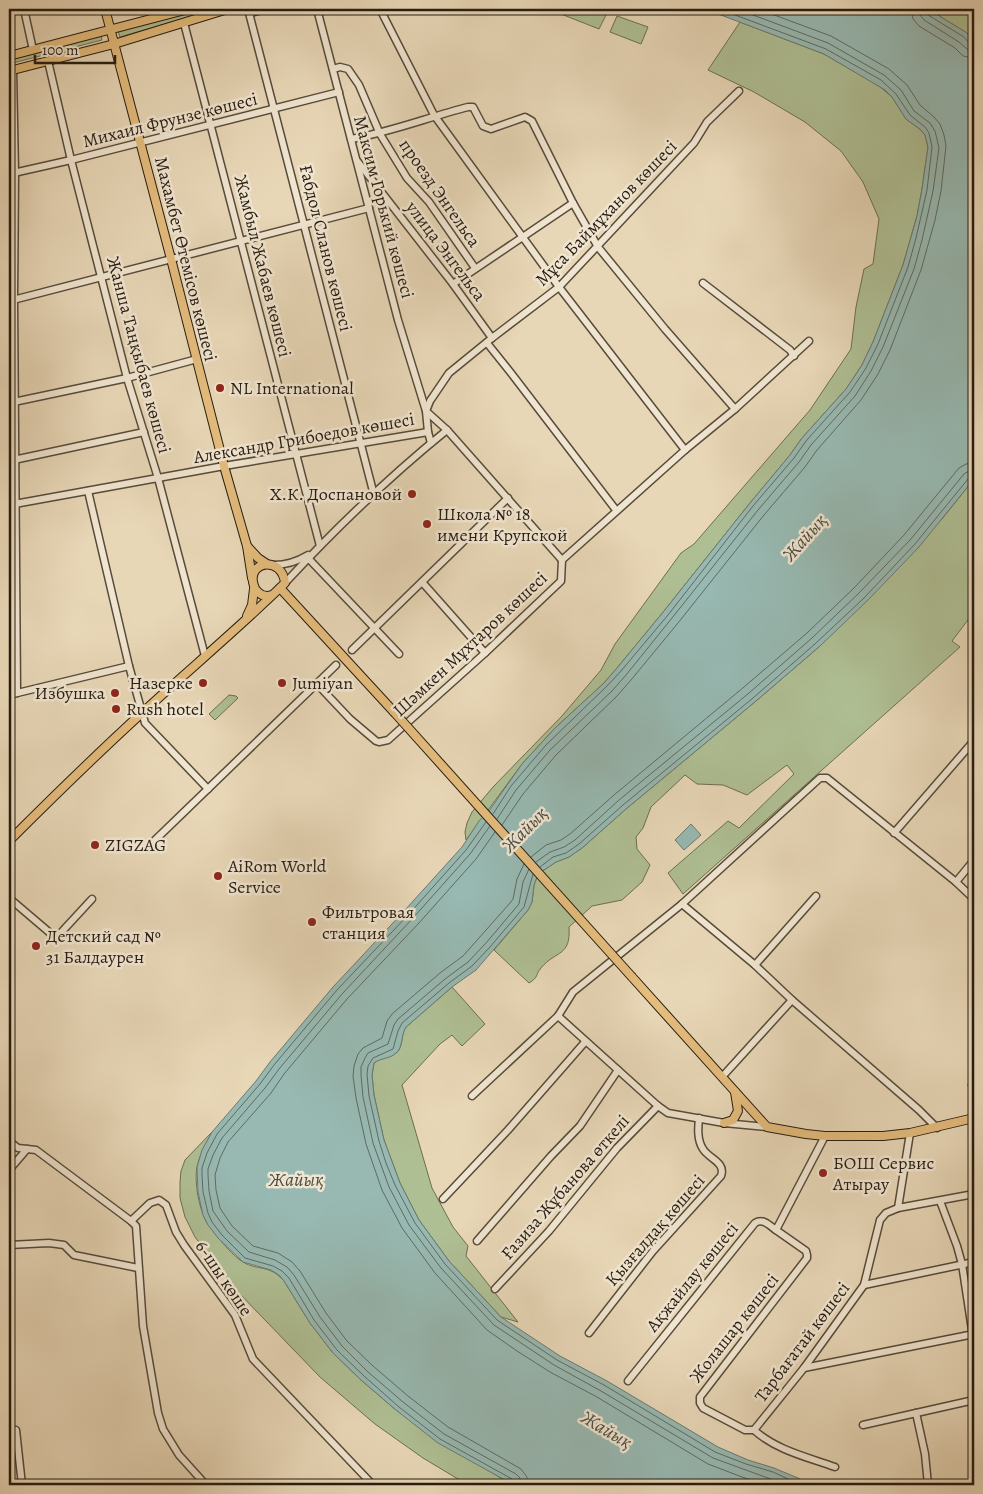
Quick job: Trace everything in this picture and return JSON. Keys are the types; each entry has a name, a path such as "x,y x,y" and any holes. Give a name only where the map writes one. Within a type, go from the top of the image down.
{"main road":[{"name":"Махамбет Өтемісов көшесі","path":"105,9 224,466 247,546 254,588"},
{"path":"9,56 183,9"},
{"path":"11,70 114,44 228,9"},
{"path":"247,546 258,558 283,572 283,585 394,712 767,1127 825,1136 875,1136 910,1133 974,1118"},
{"path":"252,578 258,567 270,564"},
{"path":"9,841 142,713 283,585"},
{"path":"245,620 252,605 254,588"},
{"path":"254,588 265,596 272,595"},
{"path":"724,1122 733,1120 738,1111 734,1090"}],"street":[{"path":"24,9 33,50"},
{"path":"249,11 266,9"},
{"name":"Максим Горький көшесі","path":"317,9 398,320 426,411 431,443"},
{"path":"380,9 434,115 559,287 685,450"},
{"name":"Ғабдол Сланов көшесі","path":"249,11 374,494"},
{"name":"Жамбыл Жабаев көшесі","path":"184,23 242,240 318,548"},
{"name":"Жанша Таңқыбаев көшесі","path":"48,61 71,160 127,378 158,478 205,656"},
{"name":"проезд Энгельса","path":"333,69 340,67 348,69 359,85 380,134 407,178 429,202 475,268"},
{"path":"11,70 12,460 16,504 17,693"},
{"name":"Мұса Баймұханов көшесі","path":"426,411 430,401 450,374 559,287 694,143 707,122 739,91"},
{"name":"Михаил Фрунзе көшесі","path":"12,174 339,92"},
{"path":"351,139 380,134 434,115 468,106 473,108 483,126 491,129 526,117 532,121 573,203 598,247 665,329 735,409"},
{"name":"улица Энгельса","path":"356,159 453,284 512,373 616,510"},
{"path":"453,284 573,203"},
{"path":"12,300 369,208"},
{"path":"704,283 790,350 794,356"},
{"name":"Шәмкен Мұхтаров көшесі","path":"316,684 350,719 376,741 384,742 388,740 485,653 561,580 562,560 616,510 735,409 809,341"},
{"path":"12,402 127,378 196,358"},
{"name":"Максим Горький көшесі","path":"426,411 446,430 562,560"},
{"path":"283,585 374,494 446,430"},
{"path":"12,460 144,432"},
{"name":"Александр Грибоедов көшесі","path":"9,505 224,466 428,432"},
{"path":"88,491 129,666 145,723 208,789"},
{"path":"352,650 508,498"},
{"path":"270,564 282,565 292,562 303,558 318,548"},
{"path":"308,558 399,654"},
{"path":"422,582 485,653"},
{"path":"150,847 336,665"},
{"path":"9,695 129,666"},
{"path":"894,833 972,742"},
{"path":"472,1096 558,1016 573,992 682,904 820,778 827,778 956,882 974,899"},
{"path":"956,882 974,860"},
{"path":"754,965 816,896"},
{"path":"9,898 56,938 92,899"},
{"path":"682,904 754,965 937,1128"},
{"path":"722,1077 792,1000"},
{"path":"558,1016 585,1042 668,1113 767,1127"},
{"path":"443,1199 508,1130 585,1042"},
{"name":"Ғазиза Жұбанова өткелі","path":"477,1241 551,1156 580,1126 618,1070"},
{"name":"Ғазиза Жұбанова өткелі","path":"495,1289 549,1231 617,1148 658,1106"},
{"name":"Қызғалдақ көшесі","path":"588,1333 653,1251 721,1176 723,1170 721,1166 703,1149 698,1136 699,1118"},
{"path":"910,1133 898,1208 974,1194"},
{"path":"776,1230 825,1136"},
{"path":"9,1141 18,1148 36,1150 131,1220 136,1226 143,1326 158,1413 163,1429 179,1455 206,1485"},
{"path":"9,1170 27,1149"},
{"name":"6-шы көше","path":"131,1220 150,1203 159,1200 166,1205 176,1232 184,1245 235,1315 253,1359 373,1485"},
{"path":"940,1201 962,1264 974,1343"},
{"name":"Тарбағатай көшесi","path":"754,1430 804,1368 864,1285 880,1220 886,1213 898,1208"},
{"name":"Ақжайлау көшесі","path":"628,1382 755,1223 763,1221 776,1230"},
{"name":"Жолашар көшесi","path":"754,1430 745,1430 703,1408 700,1398 807,1258 806,1251 776,1230"},
{"path":"9,1244 49,1243 64,1245 74,1254 138,1268"},
{"path":"864,1285 974,1262"},
{"path":"804,1368 973,1334"},
{"path":"863,1425 974,1400"},
{"path":"916,1413 926,1454 928,1485"},
{"path":"9,1428 16,1430 22,1485"},
{"path":"754,1430 762,1438 785,1449 835,1467"}],"green space":[{"path":"199,9 209,9 209,11 120,37 118,31"},
{"path":"554,9 609,9 599,29 561,14"},
{"path":"928,9 966,9 974,18 974,42 967,33"},
{"path":"617,16 648,27 641,44 610,32"},
{"path":"740,22 824,54 878,85 892,97 906,119 925,135 928,147 922,189 917,216 903,265 873,342 862,365 846,389 802,438 617,668 604,683 555,728 522,764 466,840 465,832 472,812 493,787 562,716 601,670 615,644 681,553 694,544 810,410 851,349 856,307 864,269 873,264 879,219 863,182 841,151 805,122 754,92 708,70"},
{"path":"101,35 102,40 9,64 9,58"},
{"path":"974,479 974,612 952,641 960,647 683,894 668,873 728,821 739,828 794,774 787,765 747,795 723,785 697,784 685,775 651,807 643,828 636,837 637,849 650,865 642,882 622,900 592,906 569,927 568,944 565,948 547,962 529,983 494,950 528,910 532,902 534,885 541,872 582,848 820,646 942,519"},
{"path":"229,695 238,698 215,720 209,714"},
{"path":"452,987 485,1024 462,1046 452,1035 440,1044 402,1085 432,1188 453,1227 468,1246 466,1256 518,1322 501,1317 449,1261 419,1220 400,1183 384,1140 374,1095 372,1075 374,1063 397,1053 406,1027"},
{"path":"212,1132 198,1162 196,1173 197,1188 204,1217 221,1241 243,1262 268,1270 279,1276 310,1323 333,1353 396,1410 514,1485 468,1485 423,1458 375,1424 320,1377 236,1290 195,1237 185,1217 180,1198 181,1171 185,1160"}],"water":[{"name":"Жайық","path":"705,9 928,9 967,33 974,42 974,479 919,547 820,646 582,848 541,872 534,885 532,902 528,910 476,970 452,987 406,1027 400,1048 396,1053 374,1063 372,1075 374,1095 384,1140 400,1183 419,1220 449,1261 501,1317 560,1356 607,1381 718,1447 748,1460 774,1468 811,1485 514,1485 438,1443 396,1410 333,1353 310,1323 279,1275 271,1270 243,1262 218,1238 203,1215 198,1192 197,1167 202,1150 212,1132 333,987 462,847 522,764 555,728 604,683 617,668 802,438 846,389 862,365 873,342 903,265 917,216 928,147 925,135 906,119 892,97 885,90 824,54"},
{"path":"691,824 701,835 684,850 675,840"}],"place":[{"name":"NL International","path":"220,388"},
{"name":"Х.К. Доспановой","path":"412,494"},
{"name":"Школа № 18 имени Крупской","path":"427,524"},
{"name":"Назерке","path":"203,683"},
{"name":"Jumiyan","path":"282,683"},
{"name":"Избушка","path":"115,693"},
{"name":"Rush hotel","path":"116,709"},
{"name":"ZIGZAG","path":"95,845"},
{"name":"AiRom World Service","path":"218,876"},
{"name":"Фильтровая станция","path":"312,922"},
{"name":"Детский сад № 31 Балдаурен","path":"36,946"},
{"name":"БОШ Сервис Атырау","path":"823,1173"}]}
